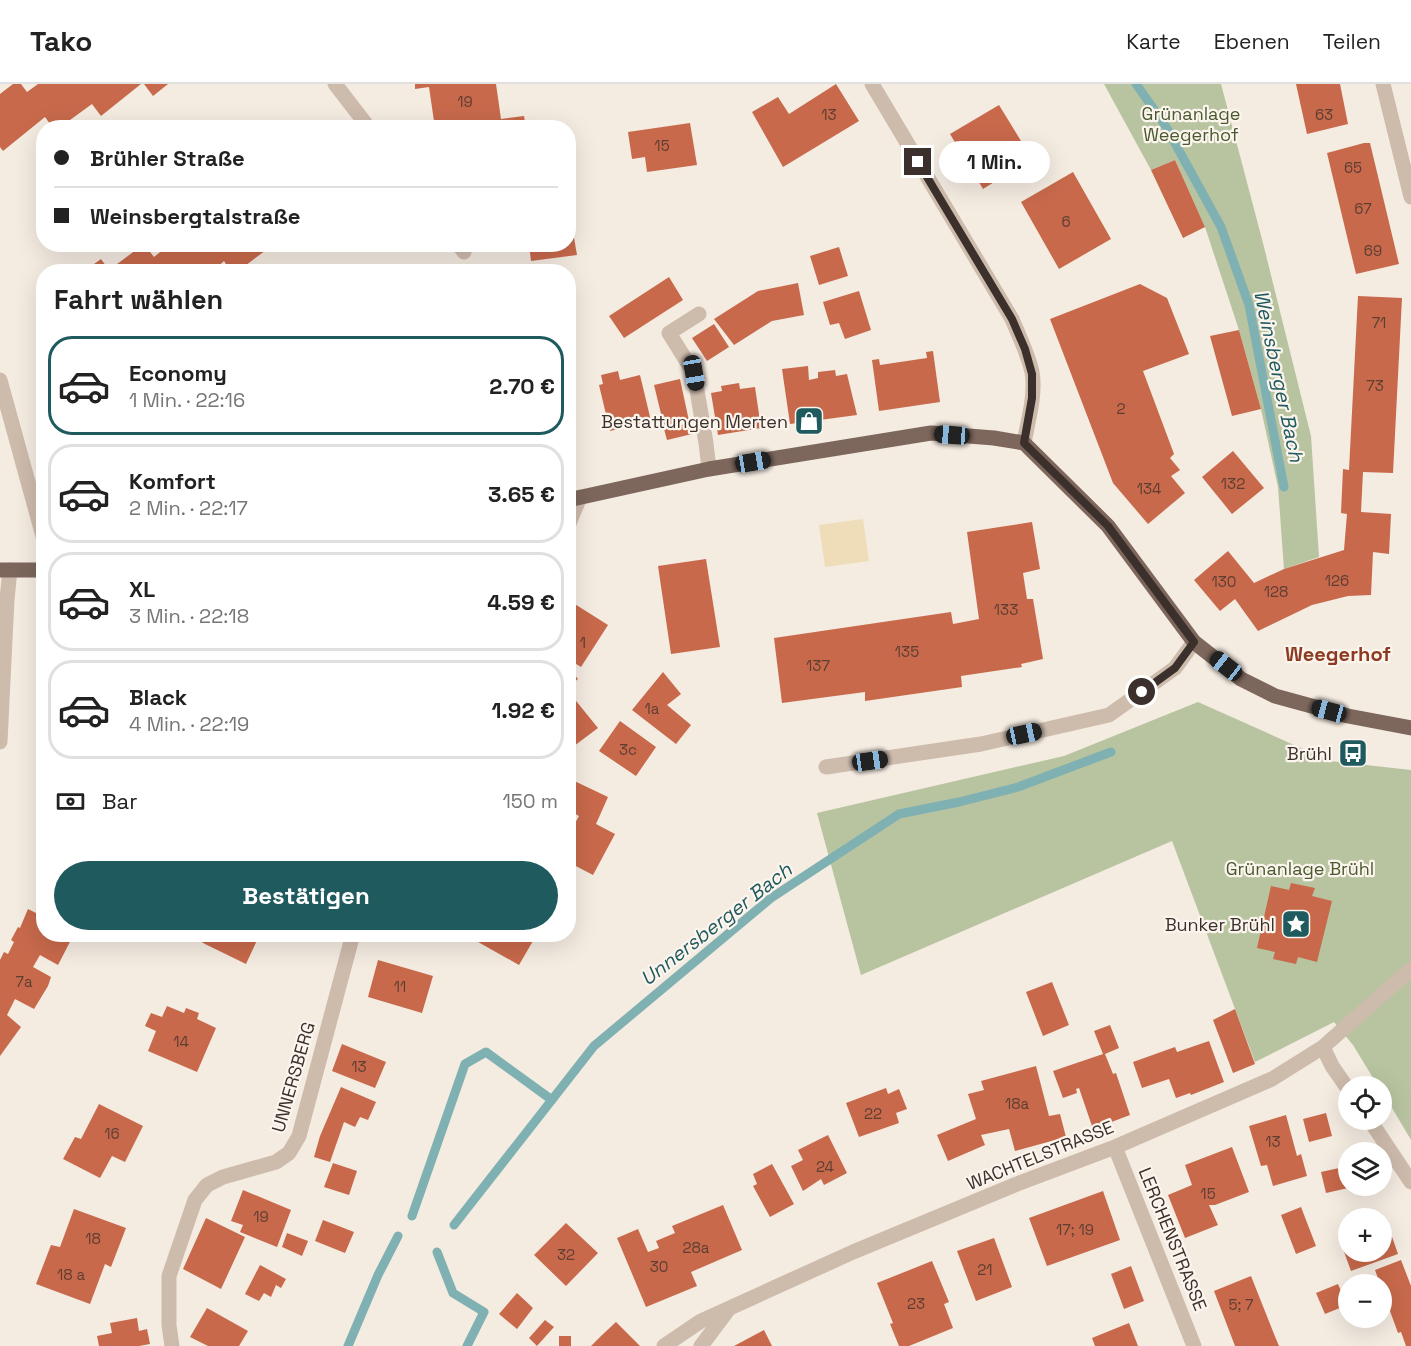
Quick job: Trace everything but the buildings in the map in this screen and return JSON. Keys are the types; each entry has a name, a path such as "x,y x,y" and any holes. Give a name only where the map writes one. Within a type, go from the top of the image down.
{"main road":[{"path":"576,498 709,469 931,434 994,438 1024,443 1108,526 1194,642 1241,679 1275,696 1348,716 1411,728"},
{"path":"5,570 36,570"}],"street":[{"path":"335,84 363,120"},
{"path":"872,84 1012,319 1025,349 1032,374 1032,398 1024,443"},
{"path":"1383,84 1411,197"},
{"path":"699,314 669,333 694,373 709,469"},
{"path":"0,380 36,511"},
{"path":"0,742 7,599 5,570"},
{"path":"826,767 981,744 1109,716 1175,668 1194,642"},
{"name":"UNNERSBERG","path":"172,1346 169,1325 169,1276 195,1200 207,1185 223,1177 276,1162 288,1153 299,1136 351,942"},
{"name":"WACHTELSTRASSE","path":"664,1346 701,1321 874,1243 1017,1184 1115,1147 1272,1079 1323,1047 1411,969"},
{"path":"1323,1047 1339,1076"},
{"path":"1376,1130 1411,1182"},
{"name":"LERCHENSTRASSE","path":"1115,1147 1194,1346"},
{"path":"701,1346 730,1307"}],"green space":[{"name":"Grünanlage Weegerhof","path":"1104,84 1221,84 1311,436 1319,557 1284,569 1278,487 1261,409 1239,330 1205,227 1175,160 1151,170"},
{"name":"Grünanlage Brühl","path":"1198,702 1330,761 1411,770 1411,1140 1392,1108 1392,1076 1372,1076 1353,1045 1334,1022 1255,1062 1172,841 861,975 817,813 1064,756"}],"sand":[{"path":"863,519 869,561 825,567 819,525"}],"waterway":[{"name":"Weinsberger Bach","path":"1136,84 1165,125 1221,227 1249,305 1284,487"},
{"name":"Unnersberger Bach","path":"454,1225 594,1046 771,898 899,814 1018,787 1111,752"},
{"path":"412,1216 465,1064 486,1052 552,1100"},
{"path":"348,1346 378,1275 398,1236"},
{"name":"Unnersberger Bach","path":"437,1252 453,1293 484,1312 467,1346"}],"place":[{"name":"Bestattungen Merten","path":"809,421"},
{"name":"Brühl","path":"1353,753"},
{"name":"Bunker Brühl","path":"1296,924"}],"district":[{"name":"Weegerhof","path":"1338,654"}],"route":[{"path":"918,162 1012,319 1025,349 1032,374 1032,398 1024,443 1108,526 1194,642 1175,668 1142,692"}]}
